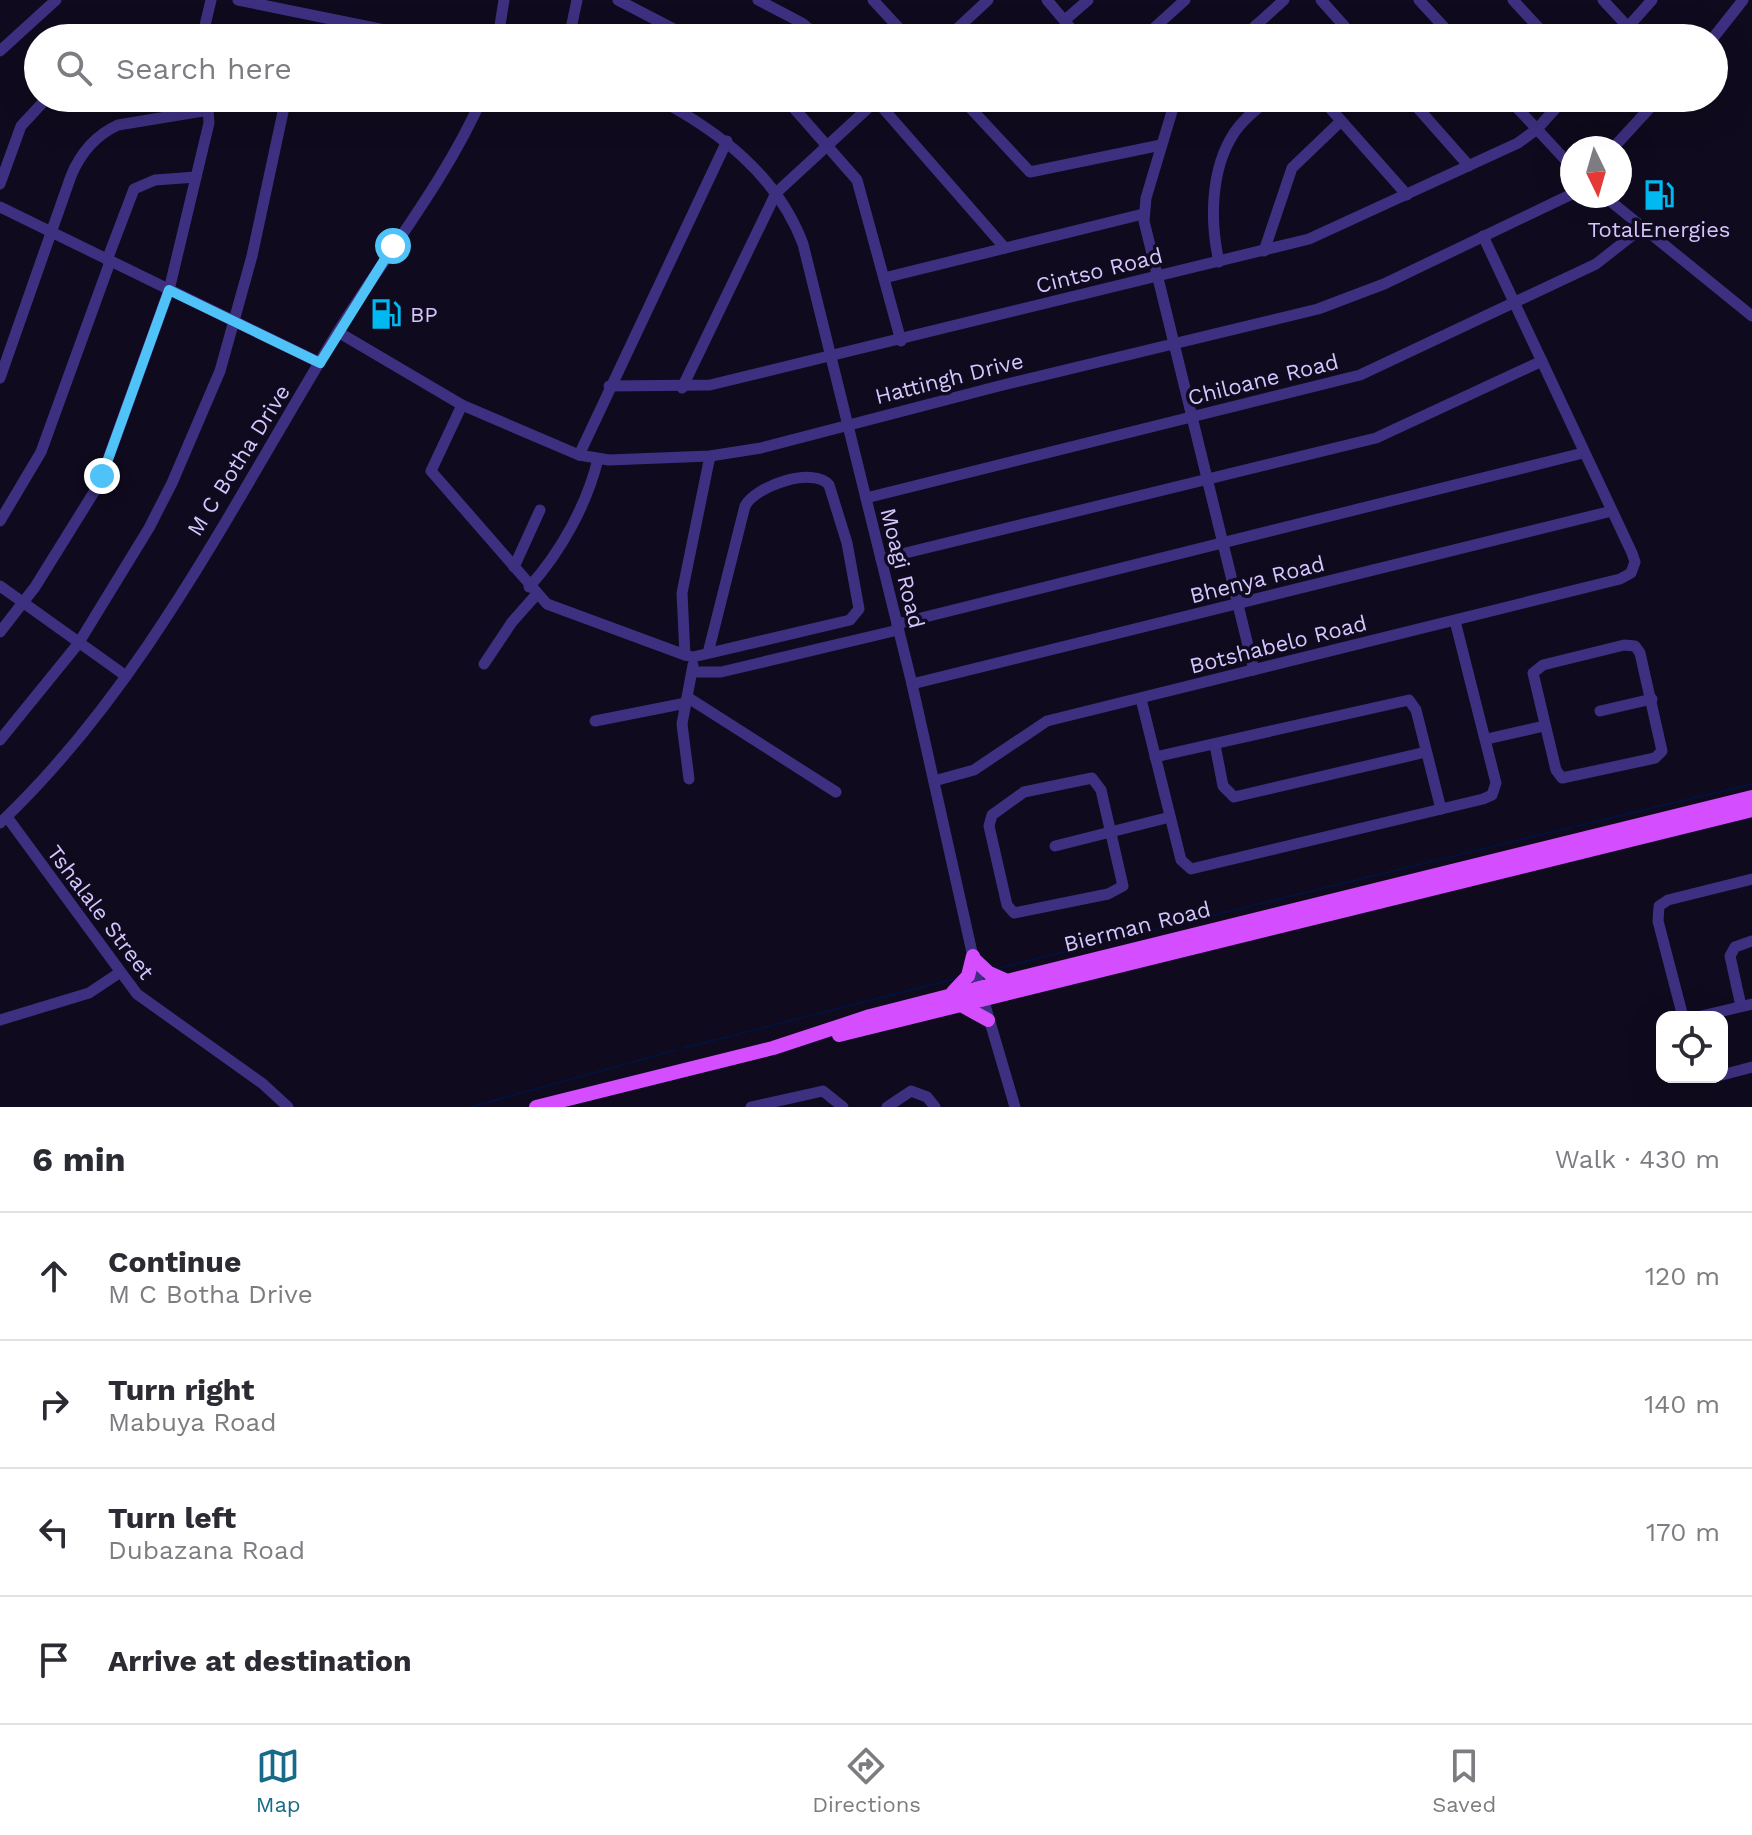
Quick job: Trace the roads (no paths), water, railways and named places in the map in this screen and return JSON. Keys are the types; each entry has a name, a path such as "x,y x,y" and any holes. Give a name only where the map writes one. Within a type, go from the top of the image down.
{"main road":[{"name":"Bierman Road","path":"982,994 1007,981 1752,797"},
{"name":"Bierman Road","path":"536,1107 773,1048 870,1016 982,994 1752,810"},
{"path":"973,957 989,973 1007,981"},
{"path":"973,957 968,976 955,1000 988,1020"},
{"name":"Bierman Road","path":"556,1107 955,1000"}],"street":[{"path":"205,24 211,0"},
{"path":"238,0 355,24"},
{"path":"500,24 504,0"},
{"path":"572,24 577,0"},
{"path":"618,0 664,24"},
{"path":"758,0 803,24"},
{"path":"873,0 885,5 898,24"},
{"path":"962,24 988,0"},
{"path":"1047,0 1068,24"},
{"path":"1065,20 1088,0"},
{"path":"1158,24 1185,0"},
{"path":"1257,24 1284,0"},
{"path":"1321,0 1342,24"},
{"path":"1419,0 1441,24"},
{"path":"1513,0 1535,24"},
{"path":"1603,0 1625,24"},
{"path":"1631,24 1652,0"},
{"path":"1724,24 1743,0"},
{"path":"27,24 49,2"},
{"path":"0,51 24,27"},
{"path":"0,184 21,126 34,112"},
{"path":"0,378 76,163 105,132 118,125 174,112"},
{"path":"0,632 24,603 99,484 169,290 196,177 207,112"},
{"path":"0,740 78,644 166,496 220,371 283,112"},
{"name":"M C Botha Drive","path":"3,820 66,754 126,676 436,179 474,112"},
{"name":"Moagi Road","path":"681,112 727,141 776,193 803,244 912,684 988,1020 1015,1107"},
{"path":"798,112 828,144 861,188 901,341"},
{"path":"682,388 776,193 862,112"},
{"path":"887,112 1005,248"},
{"path":"974,112 1030,172 1161,145"},
{"path":"1171,112 1143,214 1254,670"},
{"path":"1219,262 1211,211 1226,153 1236,130 1255,112"},
{"path":"1333,112 1407,195"},
{"path":"1421,112 1469,166"},
{"path":"1521,112 1560,154"},
{"name":"Cintso Road","path":"609,386 682,388 710,385 832,358 1264,251 1330,231 1518,143 1552,112"},
{"path":"1624,136 1646,112"},
{"path":"1264,251 1292,168 1341,121"},
{"path":"579,455 727,141"},
{"path":"0,521 41,452 134,189 155,180 196,177"},
{"name":"Hattingh Drive","path":"338,332 462,405 579,455 598,459 710,456 761,448 1337,303 1560,200"},
{"path":"0,207 320,363"},
{"path":"1619,208 1752,316"},
{"path":"884,278 1143,214"},
{"name":"Chiloane Road","path":"866,498 1360,375 1607,258 1643,227"},
{"path":"1483,236 1612,511"},
{"path":"881,559 1376,438 1542,361"},
{"path":"462,405 431,471 532,591 564,612 689,656 708,653 850,620 857,614 859,603 847,543 826,481 814,477 784,482 759,490 748,500 708,653"},
{"path":"693,672 721,672 1222,542 1583,453"},
{"path":"689,779 682,724 693,672 682,593 710,456"},
{"path":"484,664 532,591 583,504 598,459"},
{"path":"514,567 540,510"},
{"name":"Botshabelo Road","path":"934,781 974,770 1028,730 1047,721 1620,579 1631,573 1635,562 1612,511"},
{"name":"Bhenya Road","path":"912,684 1612,511"},
{"path":"0,586 126,676"},
{"path":"1141,699 1181,860 1187,868 1196,869 1441,809 1488,797 1495,791 1487,739 1455,621"},
{"path":"1624,645 1635,646 1640,653 1652,699 1662,751 1655,758 1562,778 1556,770 1533,677 1543,665 1624,645"},
{"path":"1155,757 1405,699 1416,710 1441,809"},
{"path":"1600,711 1652,699"},
{"path":"595,721 686,700 836,792"},
{"path":"1487,739 1544,726"},
{"path":"1215,745 1223,786 1234,797 1426,752"},
{"path":"1092,778 1101,790 1111,832 1123,883 1121,889 1041,910 1018,914 1011,911 989,826 996,811 1024,792 1092,778"},
{"path":"1055,846 1170,817"},
{"name":"Tshalale Street","path":"3,820 119,973 146,1002 263,1084 288,1107"},
{"path":"1681,1011 1658,921 1659,906 1668,900 1752,879"},
{"path":"1722,1011 1747,1005 1730,956 1735,947 1752,941"},
{"path":"0,1020 89,993 119,973"},
{"path":"1728,1073 1752,1067"},
{"path":"751,1107 823,1091 843,1107"},
{"path":"887,1107 911,1091 927,1097 935,1107"}],"waterway":[{"path":"1577,826 1752,784"},
{"path":"999,968 1572,827"},
{"path":"684,1048 958,978"},
{"path":"471,1107 676,1050"}],"place":[{"name":"TotalEnergies","path":"1659,195"},
{"name":"BP","path":"386,314"}]}
